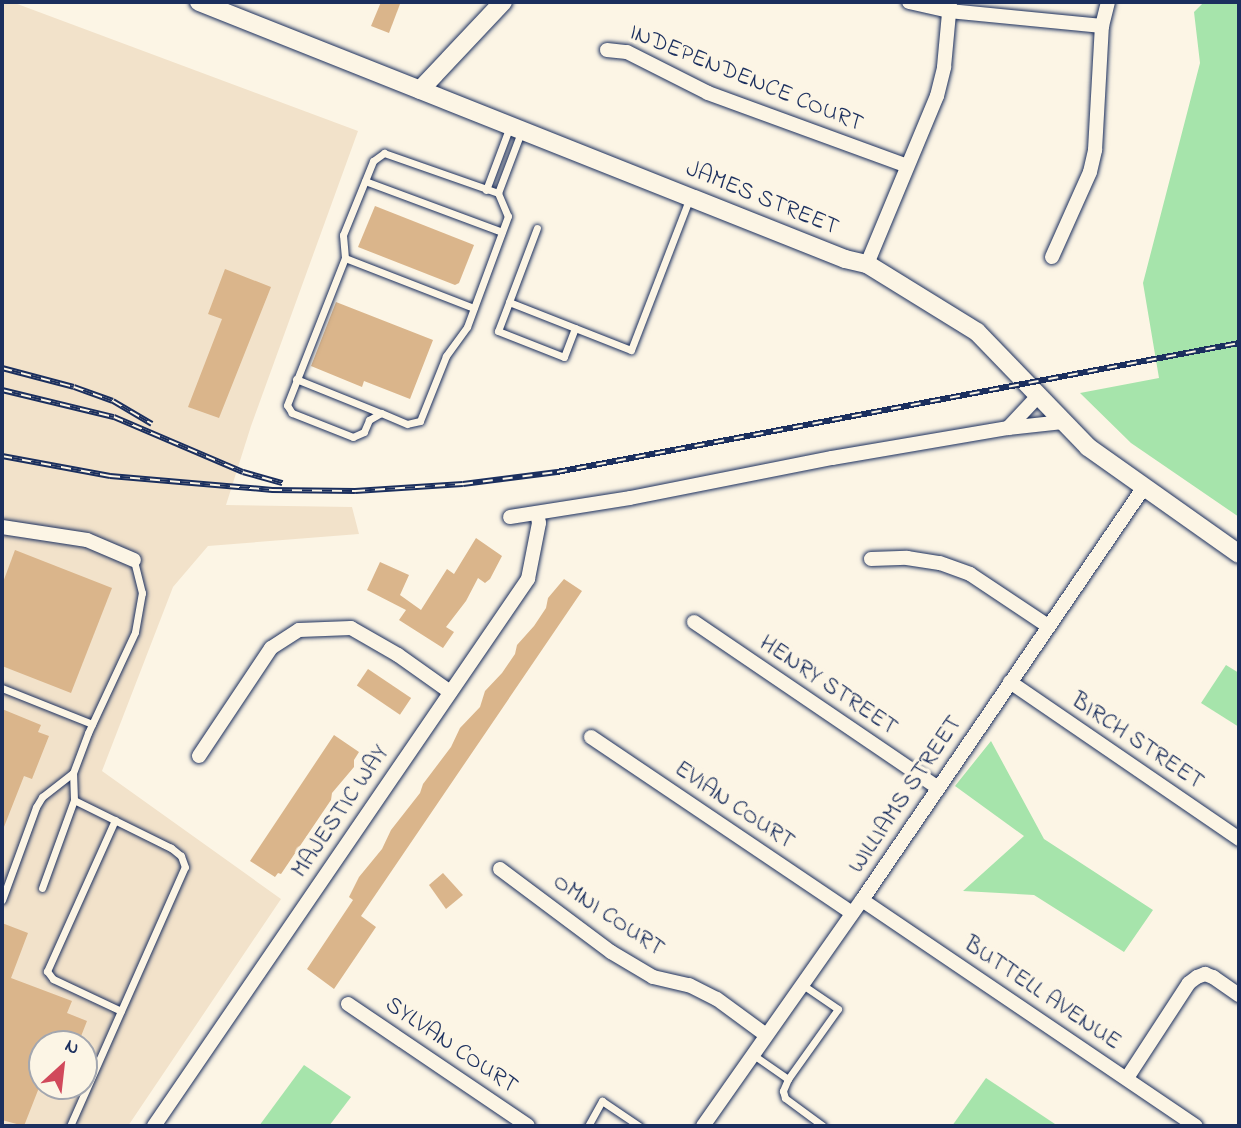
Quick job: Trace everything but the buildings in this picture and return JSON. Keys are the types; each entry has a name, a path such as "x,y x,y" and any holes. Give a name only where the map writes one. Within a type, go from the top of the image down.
{"street":[{"name":"JAMES STREET","path":"199,2 845,259 867,264 977,332 1088,447 1239,554"},
{"path":"420,90 503,2"},
{"path":"909,2 1102,26"},
{"path":"1052,257 1090,172 1095,150 1102,26 1108,2"},
{"path":"867,264 937,96 944,67 950,6"},
{"name":"INDEPENDENCE COURT","path":"607,50 627,52 708,93 907,166"},
{"path":"1008,428 1038,395"},
{"path":"510,517 1008,428 1063,422"},
{"name":"WILLIAMS STREET","path":"703,1126 862,900 1144,487"},
{"name":"MAJESTIC WAY","path":"153,1126 528,579 538,523 537,513"},
{"path":"2,527 87,540 134,560"},
{"path":"872,559 907,558 940,563 970,574 1048,626"},
{"name":"HENRY STREET","path":"694,622 937,788"},
{"path":"199,756 271,648 299,630 351,628 398,655 450,692"},
{"name":"BIRCH STREET","path":"1010,681 1239,839"},
{"name":"EVIAN COURT","path":"591,737 852,913"},
{"name":"OMNI COURT","path":"500,869 611,951 653,977 689,985 717,999 766,1035"},
{"name":"BUTTELL AVENUE","path":"862,900 1196,1126"},
{"path":"1127,1078 1189,983 1205,974 1239,995"},
{"name":"SYLVAN COURT","path":"348,1004 528,1126"}],"lane":[{"path":"486,190 516,128"},
{"path":"296,379 407,424 420,421 446,356 462,336 508,216 498,193 516,128"},
{"path":"381,413 373,416 365,432 353,437 292,414 287,405 345,258 343,235 373,161 384,153 498,193"},
{"path":"365,181 502,232"},
{"path":"509,302 631,350 690,197"},
{"path":"537,228 498,331 564,357 575,328"},
{"path":"345,258 474,308"},
{"path":"42,888 74,800 73,773 92,724 135,632 142,593 134,560"},
{"path":"2,688 92,724"},
{"path":"2,900 36,807 42,797 73,773"},
{"path":"70,1126 185,867 181,856 171,848 74,800"},
{"path":"115,820 47,971 53,979 121,1010"},
{"path":"802,985 838,1009 788,1079 783,1091 785,1098 823,1126"},
{"path":"752,1054 788,1079"},
{"path":"588,1126 602,1101 639,1126"}],"shaded area":[{"path":"2,2 12,2 358,131 251,426 226,505 352,507 359,534 208,546 173,587 102,771 281,899 128,1126 2,1126"}],"green space":[{"path":"1204,2 1239,2 1239,517 1131,443 1080,393 1159,378 1143,283 1200,63 1194,12"},
{"path":"1226,665 1239,673 1239,727 1201,703"},
{"path":"991,741 1044,839 1153,910 1124,952 1034,895 963,891 1024,836 955,786"},
{"path":"304,1065 351,1097 329,1126 259,1126"},
{"path":"986,1078 1058,1126 952,1126"}],"railway":[{"path":"2,456 110,476 272,490 355,491 463,484 557,472 1239,343"},
{"path":"2,368 74,387 113,401 152,424"},
{"path":"2,390 114,417 243,472 282,483"}]}
